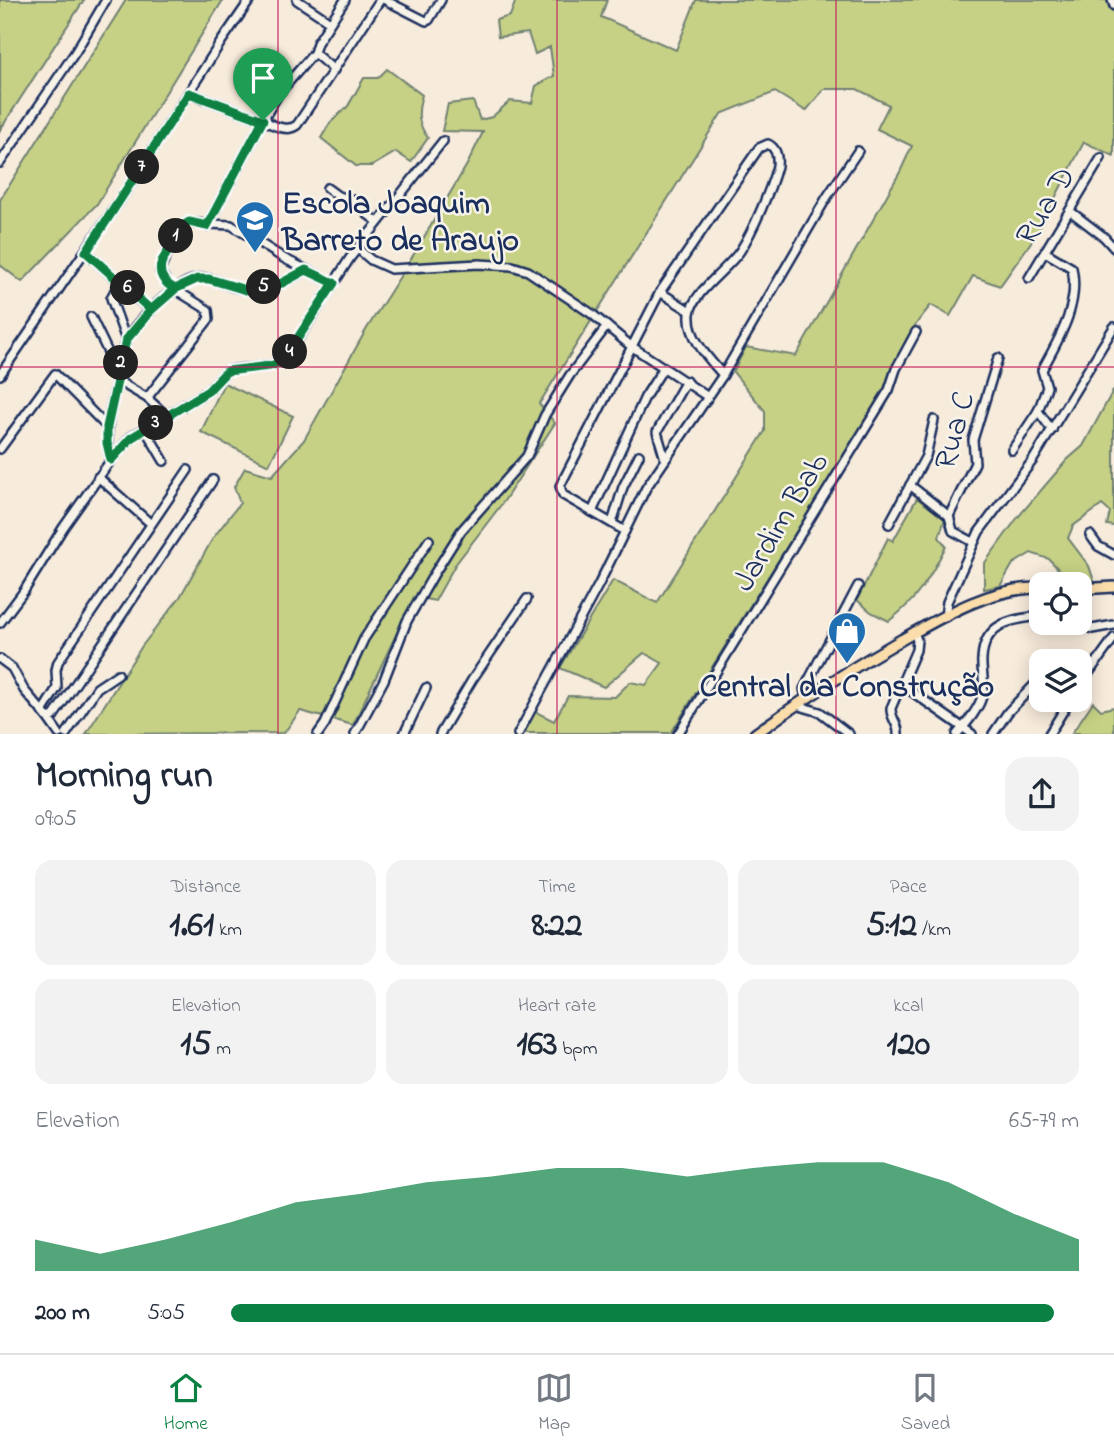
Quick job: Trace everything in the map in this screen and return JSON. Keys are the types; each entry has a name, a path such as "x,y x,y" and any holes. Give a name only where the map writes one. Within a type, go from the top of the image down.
{"main road":[{"path":"1092,588 1114,587"},
{"path":"755,733 809,696 914,633 996,594 1029,590"}],"street":[{"path":"0,163 76,51 106,0"},
{"path":"0,375 86,252 250,0"},
{"path":"297,0 309,3 330,22"},
{"path":"207,226 278,93 314,53 345,0"},
{"path":"189,93 279,127 294,128 383,0 426,22 441,0"},
{"path":"1112,0 1114,6"},
{"path":"314,53 334,70"},
{"path":"0,623 27,587 98,477 131,438 208,391 227,371 282,362 358,248 443,141"},
{"path":"625,531 563,495 560,486 660,292 760,148 768,144 773,147 778,160 775,173 746,239 738,253 697,299 690,312 692,333 723,375"},
{"path":"518,733 583,614 646,488 723,375 827,197 858,151"},
{"name":"Rua D","path":"1029,278 1101,158"},
{"path":"327,188 338,196 357,201 367,214 378,222"},
{"path":"1070,211 1113,244"},
{"path":"147,398 209,319 208,310 163,279 160,267 184,225 189,222 207,226 223,223 231,225 306,270 334,283"},
{"path":"358,248 371,260 391,269 479,264 520,268 537,276 631,346 708,397"},
{"path":"86,252 151,310"},
{"path":"1013,450 1038,411 1047,387 1042,370 1066,325 1075,282 1072,268 1045,252"},
{"path":"111,460 107,427 126,340 151,310 175,289 202,278 240,289 255,289 282,283 306,270"},
{"path":"120,281 111,298 126,340"},
{"path":"660,292 690,312"},
{"path":"92,317 118,377 168,417"},
{"path":"355,733 384,680 407,621 447,552 461,531 527,456 545,415 570,375 607,326"},
{"path":"945,617 947,602 973,542 1052,430 1114,327"},
{"name":"Jardim Bab","path":"678,733 889,390 916,332"},
{"name":"Rua C","path":"973,542 953,531 950,516 975,463 973,440 998,358"},
{"path":"592,512 645,397 664,367"},
{"path":"0,449 51,376 57,374 107,427"},
{"path":"665,459 657,434 658,428 686,381"},
{"path":"1038,411 1052,430"},
{"name":"Rua C","path":"889,524 926,456 934,420"},
{"path":"145,429 164,461"},
{"path":"612,523 623,487 639,455"},
{"path":"44,714 57,688 58,662 188,470"},
{"path":"98,477 150,523"},
{"path":"44,714 53,718 56,714 213,480"},
{"path":"910,485 950,516"},
{"path":"1090,535 1098,546 1114,555"},
{"path":"318,733 325,724 363,639 429,540"},
{"path":"816,710 804,689 858,586"},
{"path":"440,733 527,599"},
{"path":"957,733 983,693 982,660 986,637 1001,625 1029,619"},
{"path":"1092,629 1114,625"},
{"path":"898,733 891,713 916,650 917,640 914,633"},
{"path":"1092,668 1114,638"},
{"path":"0,659 10,666 24,690 59,733"},
{"path":"66,733 97,688 118,674"},
{"path":"901,684 972,733"},
{"path":"404,733 426,688"},
{"path":"993,733 1029,690"},
{"path":"796,705 816,710 849,733"},
{"path":"1049,733 1062,712"}],"green space":[{"path":"0,0 84,0 0,130"},
{"path":"126,0 223,0 97,204 22,282 0,265 0,200"},
{"path":"516,0 607,0 601,17 676,50 696,0 1114,0 1114,156 1084,142 1036,235 1000,286 973,276 950,316 931,305 923,315 904,343 887,386 671,733 524,733 534,711 554,721 568,696 615,697 630,682 646,685 662,663 644,653 604,687 560,668 613,580 657,603 765,431 765,411 733,372 746,347 796,356 900,172 912,146 877,129 889,105 857,89 824,89 806,111 775,92 721,114 539,404 555,423 504,501 455,565 435,601 414,597 353,725 300,711 284,733 86,734 142,646 180,597 213,538 240,503 234,487 245,468 272,476 304,440 366,330 468,163 483,132 442,131 448,104 473,101 480,120 492,117 510,101 532,103 536,86 554,76 550,47 535,54 528,33 498,37 496,20 510,16"},
{"path":"387,69 422,95 419,117 428,138 411,162 396,152 372,166 356,166 321,138 330,123 348,106 364,78 378,78"},
{"path":"224,383 293,416 269,465 201,432"},
{"path":"1114,389 1114,526 1107,525 1110,512 1102,505 1073,526 1068,538 1091,572 1061,572 1049,559 1031,553 1013,564 1000,586 984,589 984,564 1018,517 1067,460 1083,446"},
{"path":"917,498 945,519 939,537 946,546 922,587 889,621 871,612 857,600 888,538 893,541"},
{"path":"1092,703 1101,710 1114,707 1114,733 1072,733 1086,712 1092,712"}],"place":[{"name":"Escola Joaquim Barreto de Araujo","path":"255,254"},
{"name":"Central da Construção","path":"847,665"}],"route":[{"path":"263,120 189,93 86,252 151,310 175,289 202,278 246,290 282,283 306,270 334,283 282,362 270,366 230,369 208,391 140,431 111,460 107,427 126,340 151,310 175,289 168,285 161,275 162,261 184,225 192,222 207,226 263,120"}]}
